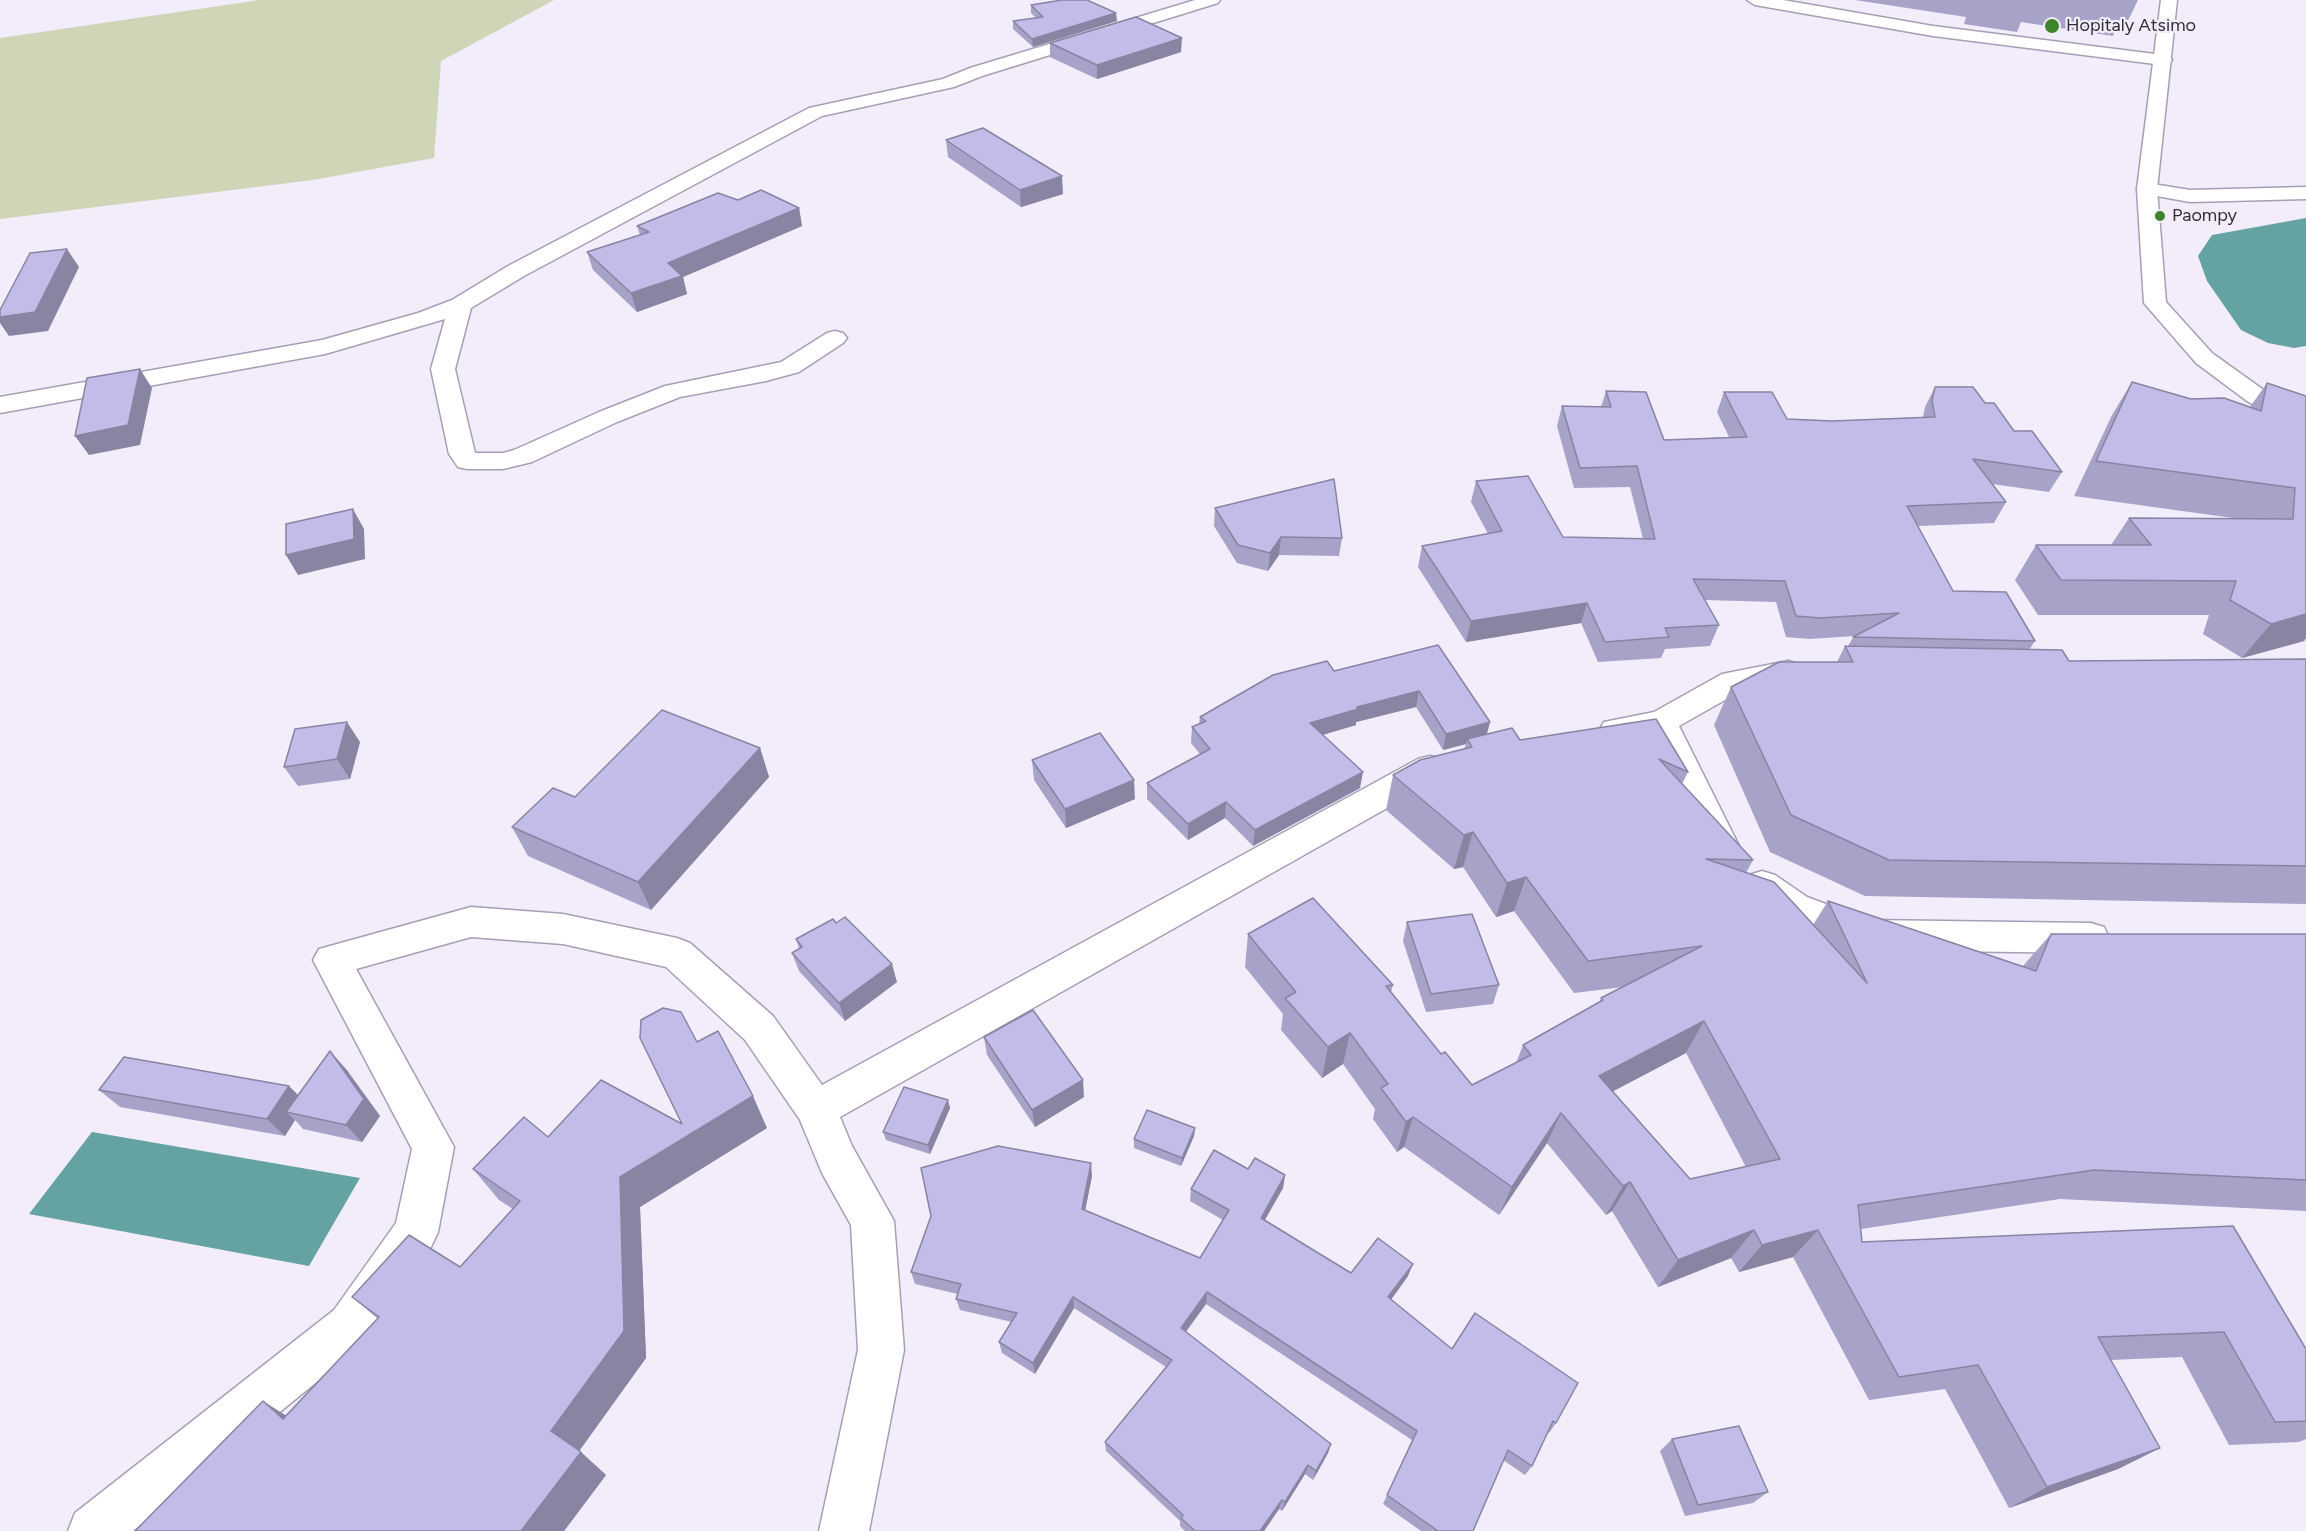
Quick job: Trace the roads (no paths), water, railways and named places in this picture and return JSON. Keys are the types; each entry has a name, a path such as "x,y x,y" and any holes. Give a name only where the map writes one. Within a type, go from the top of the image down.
{"street":[{"path":"0,405 324,346 426,318 460,305 526,266 816,112 948,83 976,72 1212,0"},
{"path":"1755,0 1933,31 2163,60"},
{"path":"2169,0 2147,189 2155,303 2204,358 2256,396 2306,426"},
{"path":"2147,189 2190,196 2306,193"},
{"path":"460,305 443,369 462,454 466,461 503,461 523,456 608,417 674,392 790,367 814,354 835,338"},
{"path":"1582,735 1660,722 1733,682 1797,670 1820,671"},
{"path":"1660,722 1729,862 1794,907 1868,934 2129,939"},
{"path":"816,1108 1369,800 1429,768 1461,759"},
{"path":"93,1531 350,1326 416,1233 433,1147 332,960 471,922 563,929 677,954 759,1028 816,1108 837,1159 872,1221 874,1244 881,1350 844,1531"}],"place":[{"name":"Hopitaly Atsimo","path":"2052,26"},
{"name":"Paompy","path":"2160,216"}]}
